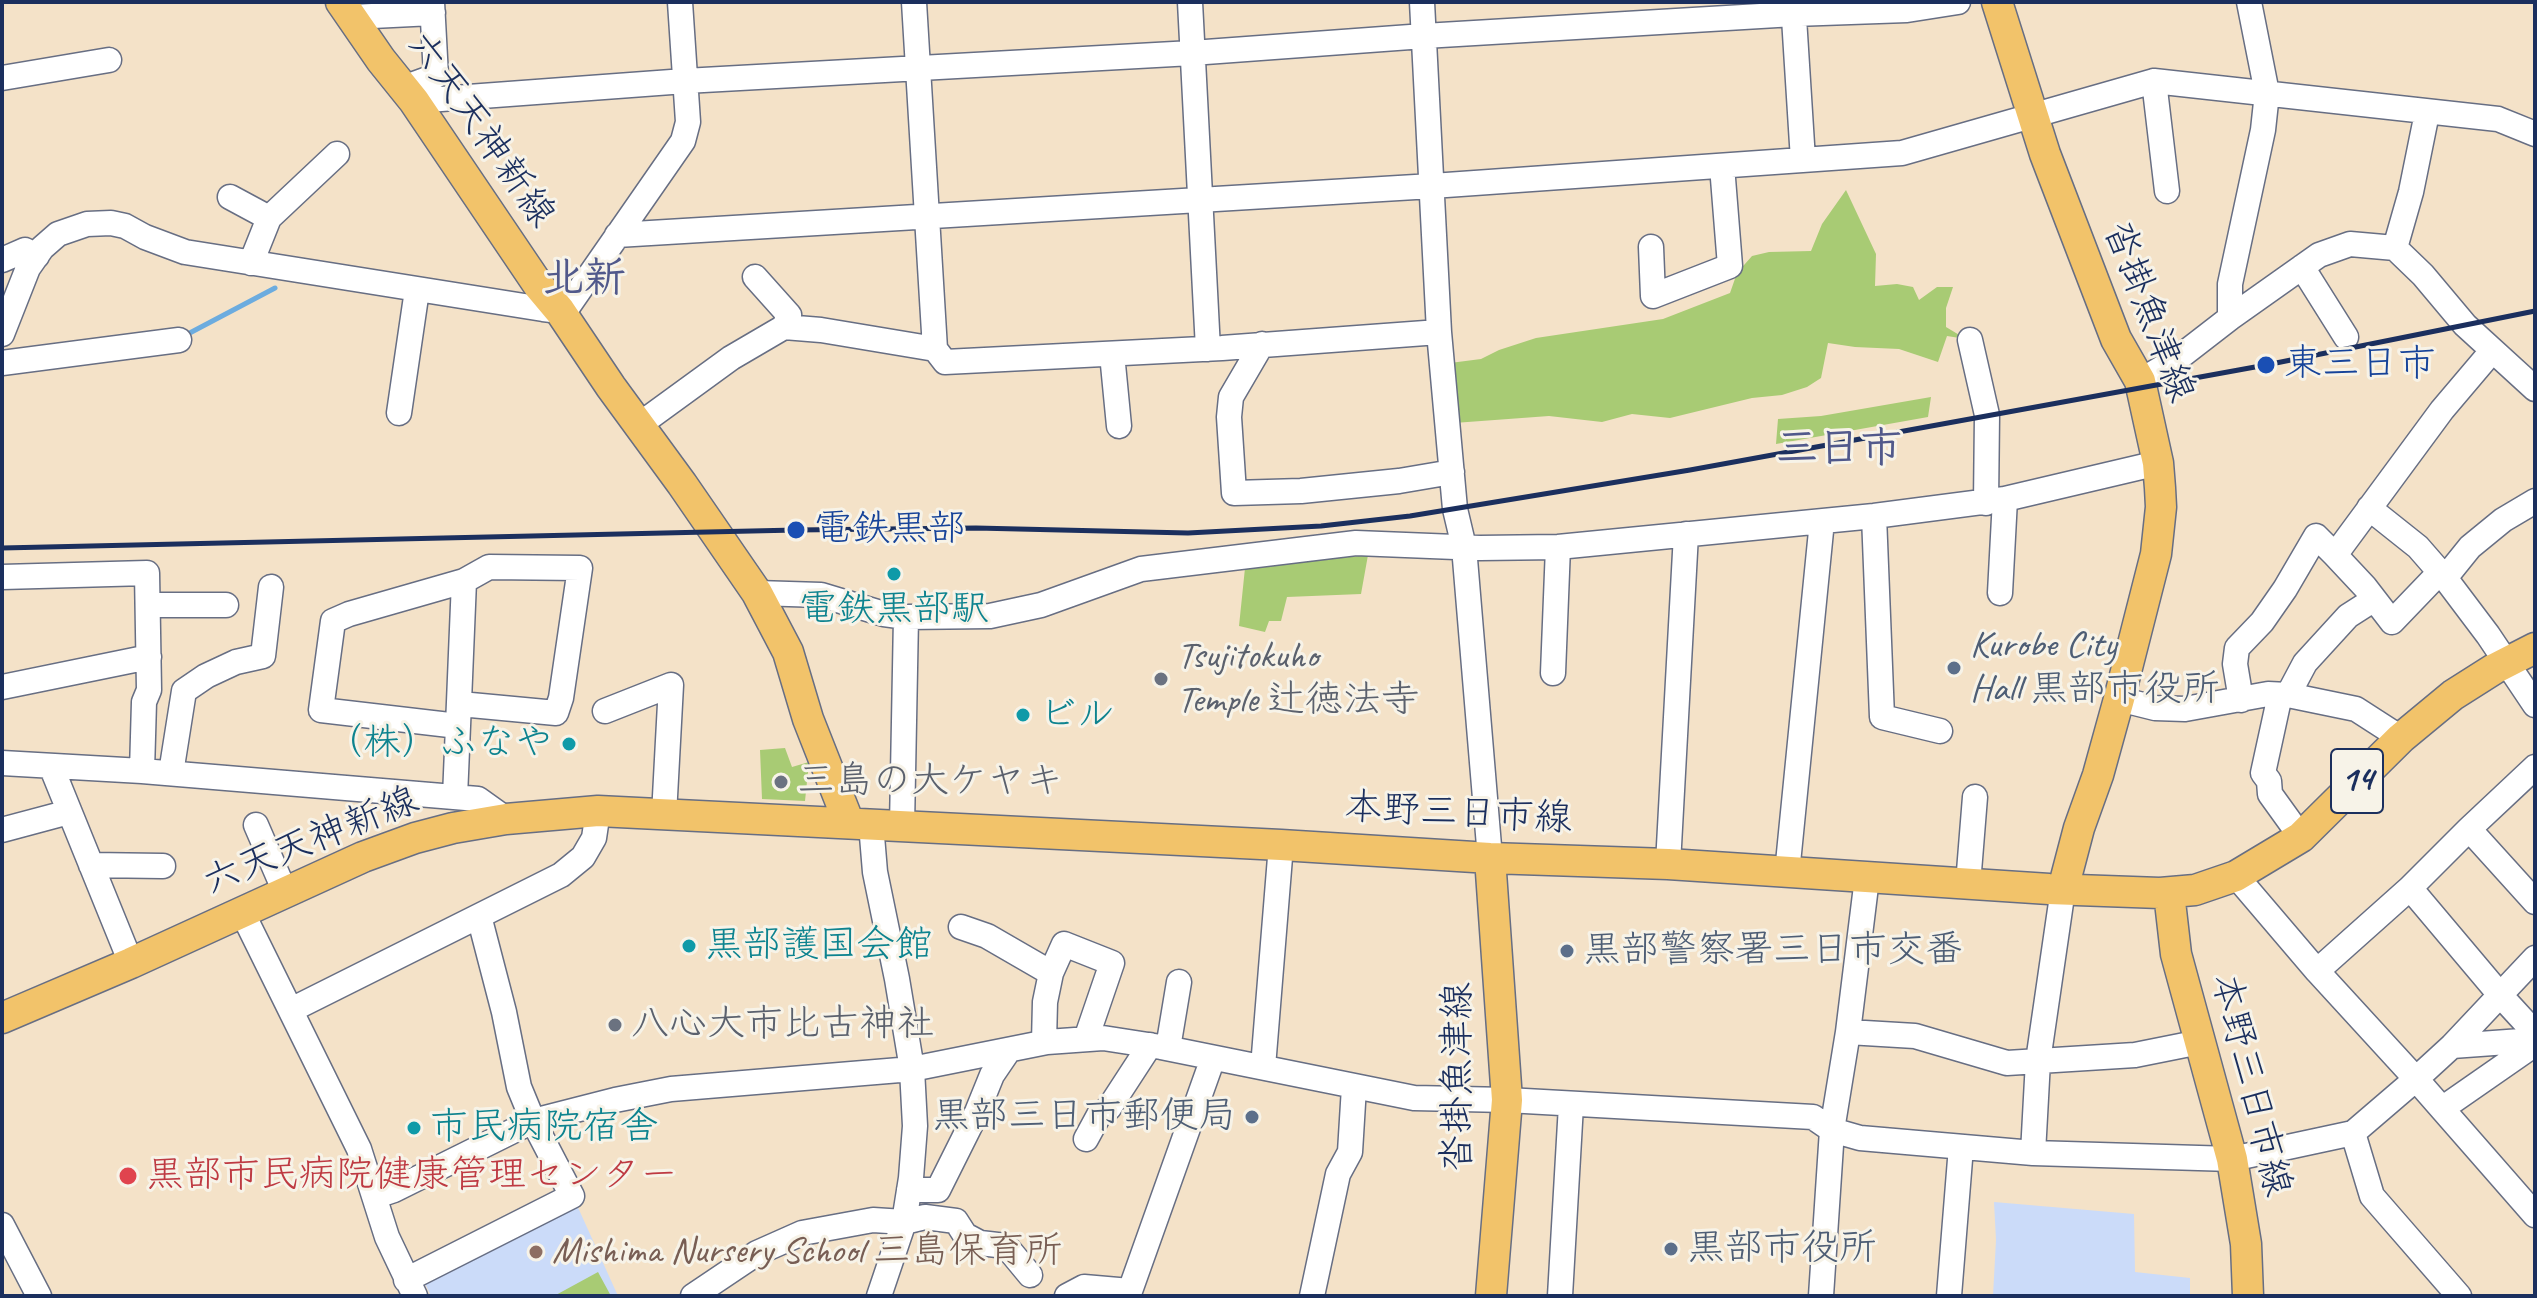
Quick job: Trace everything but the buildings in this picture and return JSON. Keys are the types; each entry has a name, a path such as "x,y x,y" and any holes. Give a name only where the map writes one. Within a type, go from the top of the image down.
{"main road":[{"name":"沓掛魚津線","path":"1997,2 2045,154 2116,339 2140,381 2158,463 2161,507 2156,554 2098,775 2079,828 2063,889"},
{"name":"六天天神新線","path":"2,1018 363,857 453,828 506,819 598,811 860,823 808,719 788,652 757,593 346,9"},
{"name":"14","path":"2063,889 2169,893 2195,890 2236,876 2301,837 2401,738 2453,695 2535,648"},
{"name":"本野三日市線","path":"860,823 1490,858 1668,864 2063,889"},
{"name":"沓掛魚津線","path":"1490,858 1507,1100 1491,1296"},
{"name":"本野三日市線","path":"2169,893 2176,954 2232,1159 2246,1244 2248,1296"}],"street":[{"path":"2,334 28,268 37,256 58,234 87,224 125,226 185,252 560,311 567,308 683,141 688,122 680,2"},
{"path":"914,2 935,349 945,362 1208,349 1439,332"},
{"path":"1190,2 1208,349"},
{"path":"1422,2 1439,332 1455,509 1464,547 1490,858"},
{"path":"409,95 1192,53 1793,8 1907,10 1958,2"},
{"path":"2230,318 2230,284 2263,130 2267,93 2249,2"},
{"path":"346,9 432,8 436,76 409,95"},
{"path":"1793,8 1803,160"},
{"path":"2,78 109,60"},
{"path":"617,235 1432,186 1902,153 2154,81 2498,119 2535,134"},
{"path":"2154,81 2167,191"},
{"path":"2395,248 2411,192 2427,113"},
{"path":"251,263 269,218 337,154"},
{"path":"1651,247 1653,306 1730,266 1722,166"},
{"path":"230,197 269,218"},
{"path":"2140,381 2177,359 2319,255 2350,244 2395,248 2423,275 2465,325 2535,389"},
{"path":"2,260 25,250 37,256"},
{"path":"2302,267 2346,337"},
{"path":"755,277 789,315 784,327"},
{"path":"399,413 417,290"},
{"path":"639,425 731,358 784,327 835,332 935,349"},
{"path":"2,363 179,340"},
{"path":"1970,340 1987,415 1996,501 2000,593"},
{"path":"1262,344 1231,397 1229,417 1234,493 1301,491 1452,472"},
{"path":"2335,555 2442,410 2492,351"},
{"path":"1112,354 1119,426"},
{"path":"757,593 821,595 884,614 906,617 990,616 1041,605 1141,569 1356,543 1558,547 1874,516 1996,501 2158,463"},
{"path":"2241,700 2235,664 2237,648 2262,622 2316,536 2365,587 2392,622 2470,547 2503,520 2535,501"},
{"path":"2369,508 2418,547 2443,575 2535,705"},
{"path":"1874,516 1882,717 1940,731"},
{"path":"1787,873 1822,521"},
{"path":"1668,864 1686,534"},
{"path":"1553,673 1558,547"},
{"path":"489,567 580,568 561,698 556,713 459,715 321,710 333,621 464,581 489,567"},
{"path":"2,577 147,573 149,690 144,702 142,771"},
{"path":"455,797 464,581"},
{"path":"171,773 184,691 236,662 263,656 271,587"},
{"path":"2301,837 2270,794 2269,781 2263,773 2284,695 2305,663 2348,616 2373,600"},
{"path":"148,605 226,605"},
{"path":"902,826 906,617"},
{"path":"2,687 149,657"},
{"path":"605,711 671,685 664,815"},
{"path":"2119,699 2155,708 2185,709 2268,694 2284,695 2356,709 2401,738"},
{"path":"2,763 171,773 478,799 506,819"},
{"path":"51,766 131,963"},
{"path":"2317,971 2410,888 2535,767"},
{"path":"1968,884 1975,797"},
{"path":"291,1010 561,875 583,857 594,838 598,811"},
{"path":"2,830 69,812"},
{"path":"860,823 875,872 897,979 912,1069 915,1126 904,1222 879,1296"},
{"path":"256,825 285,892"},
{"path":"2469,829 2535,902"},
{"path":"1263,1067 1281,845"},
{"path":"91,865 163,866"},
{"path":"2236,876 2535,1215"},
{"path":"1821,1296 1832,1130 1867,878"},
{"path":"2410,888 2535,1033"},
{"path":"2033,1153 2038,1061 2063,889"},
{"path":"242,912 359,1149 387,1237 411,1288 572,1196 519,1087 504,1012 479,916"},
{"path":"961,927 987,936 1051,973"},
{"path":"1044,1042 1045,1002 1051,973 1064,944 1112,963 1086,1039"},
{"path":"376,1196 533,1121 615,1100 671,1089 912,1069 1044,1042 1103,1038 1159,1046 1414,1098 1507,1100 1813,1117 1832,1130 1860,1138 2033,1153 2232,1159 2353,1133 2452,1046 2535,958"},
{"path":"1086,1139 1099,1115 1109,1108 1159,1046 1179,982"},
{"path":"1848,1032 1915,1036 2007,1063 2135,1055 2200,1042"},
{"path":"2452,1046 2535,1042"},
{"path":"2443,1108 2535,1042"},
{"path":"909,1190 938,1190 992,1075 1009,1050"},
{"path":"1067,1296 1084,1287 1130,1291 1213,1058"},
{"path":"1312,1296 1338,1174 1350,1152 1354,1087"},
{"path":"1560,1296 1571,1105"},
{"path":"2353,1133 2372,1196 2459,1296"},
{"path":"1949,1296 1961,1147"},
{"path":"693,1296 757,1253 802,1233 873,1220 904,1222 925,1217 956,1221 965,1235 980,1243 1006,1246 1030,1275"},
{"path":"2,1225 13,1271 39,1296"}],"shaded area":[{"path":"1994,1202 2134,1214 2135,1272 2190,1278 2190,1296 1993,1296 1996,1240"},
{"name":"Mishima Nursery School 三島保育所","path":"576,1203 618,1296 431,1296 422,1278"}],"green space":[{"path":"1846,190 1876,254 1875,286 1897,284 1913,287 1919,300 1937,287 1953,287 1946,308 1946,327 1966,339 1947,336 1938,362 1899,349 1828,343 1821,378 1807,387 1782,395 1752,398 1670,418 1632,414 1602,422 1549,416 1454,423 1450,363 1481,359 1536,338 1663,319 1730,293 1737,273 1752,256 1769,252 1811,251 1822,224"},
{"path":"1931,397 1928,417 1776,444 1778,419 1821,416"},
{"path":"1368,555 1361,594 1287,597 1281,621 1269,621 1265,632 1239,626 1245,568"},
{"path":"785,748 792,767 809,762 805,801 762,799 760,750"},
{"path":"598,1272 611,1296 554,1296"}],"waterway":[{"path":"184,336 275,288"}],"railway":[{"path":"2,548 796,530 976,528 1188,533 1321,526 1410,516 1690,470 2266,365 2535,311"}],"place":[{"name":"東三日市","path":"2266,365"},
{"name":"電鉄黒部","path":"796,530"},
{"name":"電鉄黒部駅","path":"894,574"},
{"name":"Kurobe City Hall 黒部市役所","path":"1954,668"},
{"name":"Tsujitokuho Temple 辻徳法寺","path":"1161,679"},
{"name":"ビル","path":"1023,715"},
{"name":"（株）ふなや","path":"569,744"},
{"name":"三島の大ケヤキ","path":"781,782"},
{"name":"黒部護国会館","path":"689,946"},
{"name":"黒部警察署三日市交番","path":"1567,951"},
{"name":"八心大市比古神社","path":"615,1025"},
{"name":"黒部三日市郵便局","path":"1252,1117"},
{"name":"市民病院宿舎","path":"414,1128"},
{"name":"黒部市民病院健康管理センター","path":"128,1176"},
{"name":"黒部市役所","path":"1671,1249"},
{"name":"Mishima Nursery School 三島保育所","path":"536,1252"}],"district":[{"name":"北新","path":"584,280"},
{"name":"三日市","path":"1839,450"}]}
